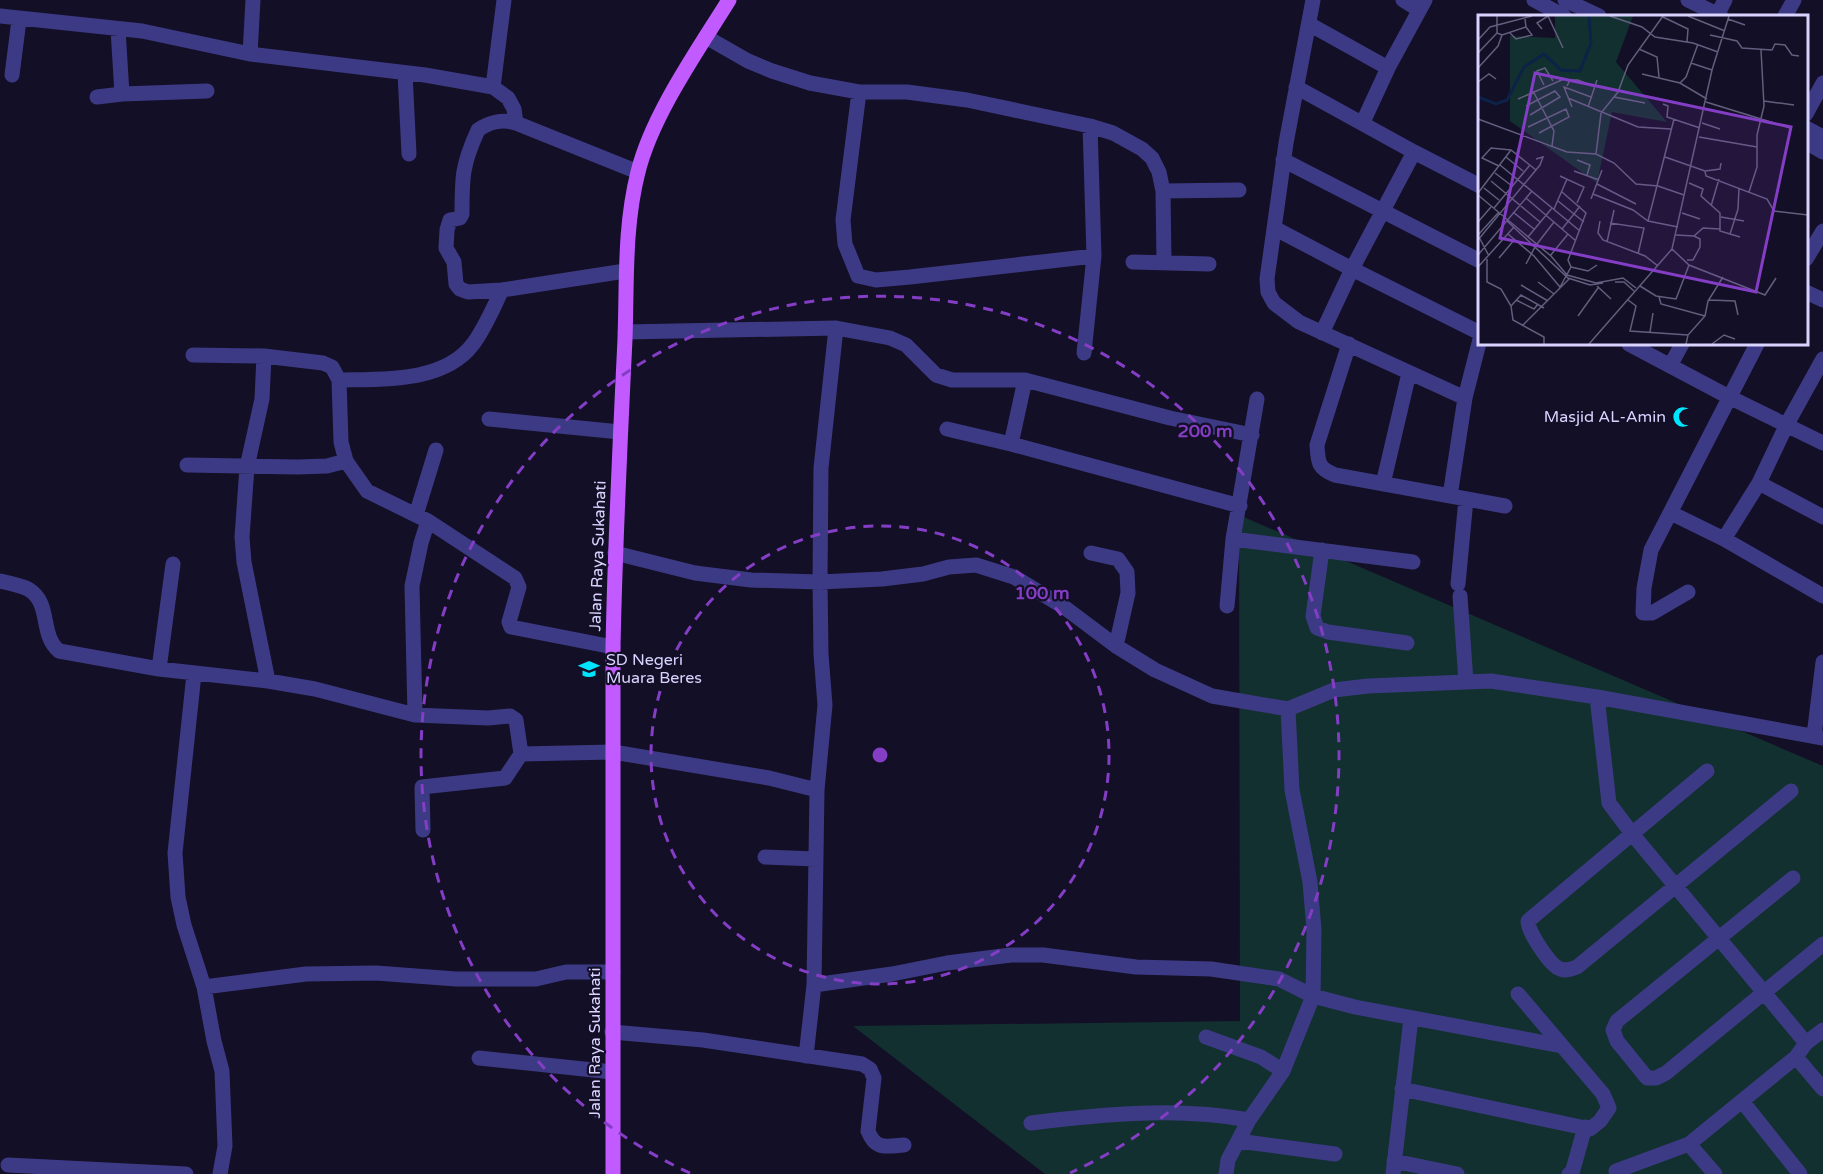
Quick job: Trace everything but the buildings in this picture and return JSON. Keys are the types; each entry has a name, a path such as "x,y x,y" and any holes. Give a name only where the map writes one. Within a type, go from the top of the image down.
{"main road":[{"name":"Jalan Raya Sukahati","path":"612,1174 613,647 628,233 638,172 661,113 729,0"}],"street":[{"path":"250,54 253,0"},
{"path":"493,87 504,0"},
{"path":"1313,0 1283,160 1267,279 1268,292 1274,303 1299,322 1465,398"},
{"path":"1363,122 1388,68 1422,5 1403,0"},
{"path":"1534,0 1594,15"},
{"path":"1688,0 1717,15"},
{"path":"1719,15 1725,0"},
{"path":"1786,15 1794,0"},
{"path":"0,16 167,36 250,54 405,73 493,87 508,98 516,123"},
{"path":"12,75 19,20"},
{"path":"1309,24 1388,68"},
{"path":"118,29 122,94"},
{"path":"706,37 747,61 810,84 858,92 907,92 967,100 1113,133 1142,149 1152,158 1159,172 1163,191 1164,262"},
{"path":"405,73 409,154"},
{"path":"1808,110 1823,82"},
{"path":"1296,87 1414,152 1478,182"},
{"path":"97,97 207,91"},
{"path":"858,92 843,220 846,244 858,276 876,280 910,278 1094,256"},
{"path":"625,271 502,290 468,292 460,289 456,284 454,262 446,248 447,230 450,220 460,218 462,214 462,173 478,130 483,126 507,120 638,172"},
{"path":"1084,353 1094,256 1090,126"},
{"path":"1808,129 1823,137"},
{"path":"1808,143 1823,152"},
{"path":"1322,333 1352,269 1414,152"},
{"path":"1283,160 1478,260"},
{"path":"1163,191 1239,190"},
{"path":"1274,228 1478,332"},
{"path":"1808,256 1823,231"},
{"path":"1133,262 1209,264"},
{"path":"339,380 394,379 422,375 455,361 473,345 502,290"},
{"path":"1808,293 1823,300"},
{"path":"625,332 836,328 890,338 906,345 936,375 952,380 1025,380 1170,418 1252,435"},
{"path":"806,1056 814,985 817,790 825,705 821,654 821,468 836,328"},
{"path":"1450,496 1465,398 1478,343"},
{"path":"1348,344 1317,445 1317,461 1323,470 1335,475 1505,506"},
{"path":"1631,345 1823,443"},
{"path":"1670,366 1681,345"},
{"path":"1688,592 1652,613 1645,615 1643,613 1644,588 1651,550 1756,345"},
{"path":"193,355 264,356 323,363 332,367 339,380 341,442 346,461 367,491 422,518 516,580 519,587 509,623 512,628 613,647"},
{"path":"264,356 262,399 247,467 242,537 244,562 268,681"},
{"path":"1724,539 1759,483 1787,424 1821,367"},
{"path":"1383,484 1409,373"},
{"path":"1011,444 1025,380"},
{"path":"1227,606 1233,539 1257,399"},
{"path":"489,419 620,432"},
{"path":"947,429 1011,444 1239,506"},
{"path":"415,715 412,586 421,543 422,518 436,450"},
{"path":"187,465 317,466 346,461"},
{"path":"1759,483 1823,517"},
{"path":"1466,499 1459,590 1466,682"},
{"path":"1671,513 1724,539 1823,596"},
{"path":"1233,539 1413,562"},
{"path":"1322,550 1313,616 1317,628 1328,632 1407,643"},
{"path":"615,553 695,573 751,580 820,582 882,579 923,574 949,567 976,565 1014,577 1064,607 1116,646 1155,670 1212,696 1288,709 1334,690 1368,686 1491,681 1526,685 1818,737 1823,662"},
{"path":"1091,553 1118,559 1126,572 1128,593 1116,646"},
{"path":"159,669 172,564"},
{"path":"0,581 27,589 41,602 47,633 53,645 60,651 159,669 268,681 336,693 415,715 514,717 521,754 505,778 422,787 423,830"},
{"path":"194,674 175,853 178,897 184,925 204,987 222,1071 225,1146 220,1174"},
{"path":"1596,697 1609,803 1806,1043"},
{"path":"1226,1174 1228,1160 1238,1141 1283,1071 1313,996 1314,930 1311,892 1292,790 1288,709"},
{"path":"521,754 613,752 769,778 817,790"},
{"path":"1707,771 1528,921 1532,937 1558,969 1567,971 1576,967 1791,791"},
{"path":"765,857 815,859"},
{"path":"1792,878 1617,1021 1613,1030 1617,1041 1647,1078 1656,1078 1666,1073 1823,944"},
{"path":"814,985 892,974 947,963 1011,955 1043,955 1136,967 1211,969 1279,979 1313,996 1411,1018 1562,1046"},
{"path":"204,987 306,974 536,979 566,972 613,972"},
{"path":"1402,1089 1585,1128 1590,1128 1600,1121 1608,1112 1608,1104 1603,1094 1518,994"},
{"path":"1411,1018 1393,1168 1457,1174"},
{"path":"1616,1171 1689,1144 1796,1057 1806,1043 1823,1030"},
{"path":"612,1032 703,1040 862,1064 870,1069 874,1078 868,1131 871,1138 882,1147 904,1144"},
{"path":"1206,1036 1260,1057 1283,1071"},
{"path":"1796,1057 1823,1089"},
{"path":"479,1058 612,1072"},
{"path":"1742,1101 1800,1174"},
{"path":"1031,1124 1101,1115 1176,1113 1250,1120"},
{"path":"1569,1174 1572,1173 1585,1128"},
{"path":"1238,1141 1335,1155"},
{"path":"1689,1144 1715,1174"},
{"path":"8,1166 186,1174"}],"green space":[{"path":"1239,515 1823,766 1823,1174 1045,1174 853,1026 1240,1021"}],"place":[{"name":"Masjid AL-Amin","path":"1683,417"},
{"name":"SD Negeri Muara Beres","path":"589,669"}]}
